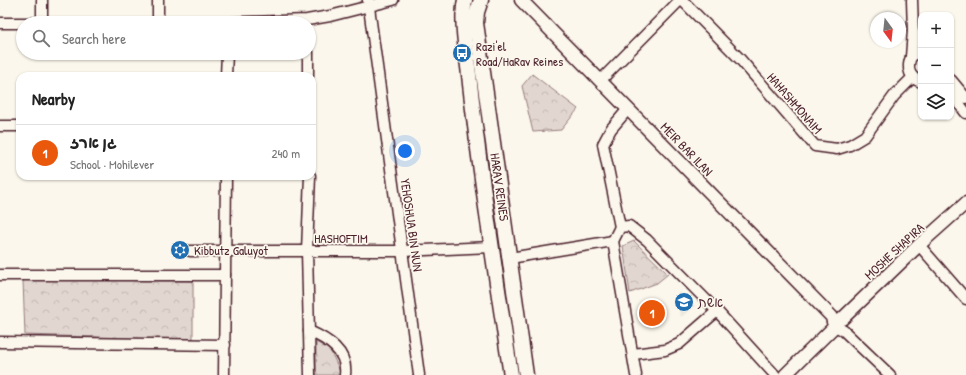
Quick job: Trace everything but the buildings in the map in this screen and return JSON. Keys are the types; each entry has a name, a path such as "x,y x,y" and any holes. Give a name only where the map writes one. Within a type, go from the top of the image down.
{"main road":[{"name":"HARAV REINES","path":"465,0 464,17 473,109 491,246 511,375"},
{"name":"HARAV REINES","path":"481,0 477,12 476,23 526,375"}],"street":[{"path":"42,0 42,16"},
{"path":"158,0 158,16"},
{"path":"316,19 368,3 393,0"},
{"name":"MEIR BAR ILAN","path":"521,0 890,375"},
{"path":"601,80 681,0"},
{"name":"HAHASHMONAIM","path":"681,0 740,59 815,146 837,150 850,145 865,136 894,96 917,80"},
{"path":"912,0 913,31 908,68 917,80"},
{"name":"YEHOSHUA BIN NUN","path":"368,3 419,375"},
{"path":"0,23 16,23"},
{"path":"913,31 918,39"},
{"path":"910,58 918,52"},
{"path":"226,72 227,60"},
{"path":"308,60 308,72"},
{"path":"954,84 966,98"},
{"path":"954,97 966,113"},
{"path":"628,109 611,129 603,144 620,227 613,241 636,375"},
{"path":"0,126 16,126"},
{"path":"224,375 226,180"},
{"path":"310,180 307,251 310,375"},
{"name":"MOSHE SHAPIRA","path":"785,375 919,245 966,203"},
{"path":"620,227 629,226 647,240 717,311 775,375"},
{"path":"510,258 613,241"},
{"path":"919,245 966,299"},
{"name":"HASHOFTIM","path":"190,251 403,251 491,246"},
{"path":"0,275 225,275"},
{"path":"633,354 665,350 679,344 717,311"},
{"path":"309,331 328,339 339,352 346,368 345,375"},
{"path":"0,342 225,345"}],"shaded area":[{"name":"אשת","path":"679,292 695,306 681,317 675,299"},
{"path":"657,303 660,321 647,323 644,306"}],"green space":[{"path":"532,74 578,109 561,130 533,132 522,86"},
{"path":"634,241 668,274 657,283 630,293 623,246"},
{"path":"23,280 193,281 193,340 25,335"},
{"path":"316,342 330,350 339,369 340,375 316,375"}],"place":[{"name":"Razi'el Road/HaRav Reines","path":"462,53"},
{"name":"Kibbutz Galuyot","path":"180,250"},
{"name":"אשת","path":"684,302"},
{"name":"גן ארז","path":"652,313"}]}
